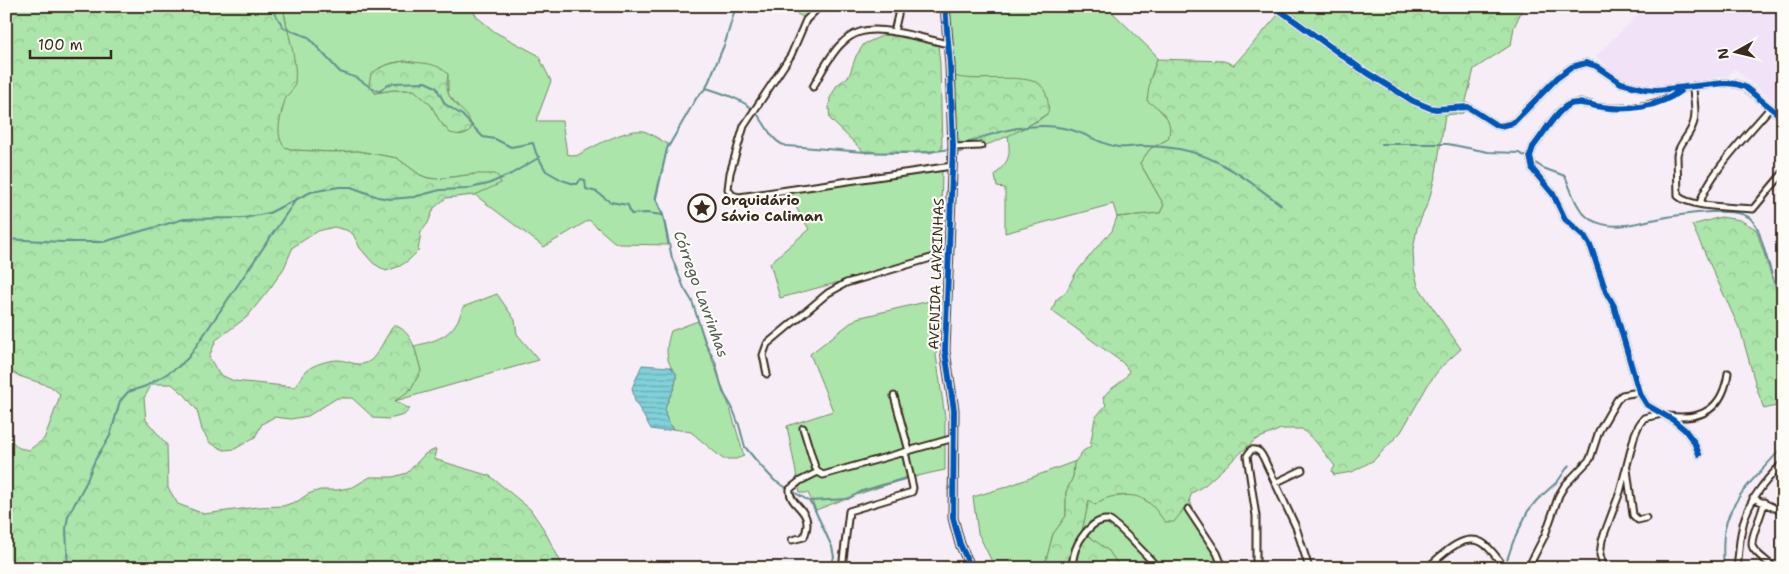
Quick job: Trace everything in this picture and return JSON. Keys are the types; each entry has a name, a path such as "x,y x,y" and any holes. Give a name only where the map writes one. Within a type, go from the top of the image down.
{"street":[{"path":"820,6 806,20 791,55 744,126 730,173 728,189 732,195 739,197 952,166"},
{"path":"894,32 900,6"},
{"name":"AVENIDA LAVRINHAS","path":"945,6 953,147 944,339 954,410 953,518 960,544 971,568"},
{"path":"1274,6 1361,69 1413,101 1436,109 1468,107 1496,125 1501,126 1512,123 1549,85 1579,64 1591,64 1621,83 1632,87 1657,90 1736,84 1745,86 1783,118"},
{"path":"813,87 831,57 855,33 869,30 894,32 948,44"},
{"path":"1693,86 1694,121 1678,150 1676,189 1678,196 1700,204 1753,208 1783,173"},
{"path":"1684,88 1665,99 1631,108 1602,108 1575,103 1569,105 1561,111 1533,147 1530,156 1533,170 1553,194 1562,214 1585,237 1591,247 1606,292 1615,309 1639,392 1648,405 1678,424 1690,436 1697,447 1698,454"},
{"path":"1700,204 1710,180 1770,108"},
{"path":"953,147 980,146"},
{"path":"766,374 764,355 767,344 833,289 846,283 948,253"},
{"path":"1604,568 1600,555 1602,540 1620,492 1635,434 1642,421 1648,417 1664,415 1692,417 1710,409 1723,395 1728,373"},
{"path":"1528,568 1545,535 1559,495 1565,485 1590,459 1599,431 1617,400 1622,395 1639,392"},
{"path":"842,568 847,518 850,511 912,492 907,451 894,396"},
{"path":"803,428 812,461 818,472 826,475 954,438"},
{"path":"1256,568 1256,516 1246,456 1251,450 1260,453 1296,527 1310,568"},
{"path":"1737,568 1742,528 1753,498 1768,478 1783,463"},
{"path":"1626,464 1633,515 1638,520 1646,518"},
{"path":"1275,483 1302,470"},
{"path":"792,540 804,537 807,521 803,511 790,497 791,488 818,472"},
{"path":"1753,498 1783,512"},
{"path":"1764,502 1751,544 1774,568"},
{"path":"1188,509 1217,553 1223,568"},
{"path":"1072,568 1074,550 1079,540 1095,523 1108,520 1114,523 1158,568"},
{"path":"1427,568 1449,550 1467,540 1480,542 1486,546 1505,568"}],"shaded area":[{"path":"1647,6 1783,6 1783,91 1774,102 1734,68 1729,76 1663,85 1624,79 1596,56"}],"green space":[{"path":"6,6 283,6 295,64 294,85 285,99 279,124 280,138 284,147 294,150 358,151 397,158 420,175 428,178 437,179 475,174 495,174 499,177 501,183 475,195 446,198 434,208 428,223 421,232 418,251 400,266 386,271 373,263 360,248 353,234 334,227 318,231 293,247 284,268 271,287 247,317 216,340 209,357 219,374 234,381 295,387 306,371 313,366 339,360 354,364 370,361 394,325 406,332 410,337 421,371 410,390 395,401 410,409 404,415 389,419 374,418 352,398 337,398 308,416 291,419 274,417 262,424 255,437 235,449 224,450 210,443 202,430 197,410 185,395 172,384 152,384 144,398 146,420 167,445 168,488 178,504 204,514 257,507 283,506 320,490 338,490 353,487 370,477 393,477 407,473 425,454 436,449 434,459 490,476 530,509 543,528 564,568 6,568 6,436 19,448 29,450 44,439 60,394 50,386 19,376 6,368"},
{"path":"283,6 470,6 477,17 495,32 538,55 551,81 536,121 562,121 567,154 576,156 609,139 636,131 646,132 668,144 655,198 663,217 668,245 619,244 589,220 544,247 475,195 482,191 475,174 437,179 428,178 420,175 397,158 358,151 294,150 284,147 279,139 278,127 285,99 293,89 295,70","holes":["405,61 416,63 448,75 448,94 459,107 444,127 431,105 414,90 393,90 375,93 379,68"]},
{"path":"797,6 820,6 805,18 797,14"},
{"path":"945,6 1104,6 1111,11 1155,54 1157,59 1150,80 1157,107 1168,119 1171,129 1168,139 1150,149 1140,163 1164,205 1160,213 1117,217 1113,204 1005,233 1005,188 997,187 995,175 1007,161 1009,148 1008,134 1038,121 1048,113 1010,79 960,79 950,75"},
{"path":"1286,6 1524,6 1514,27 1511,45 1474,69 1463,113 1445,115 1436,173 1429,200 1417,228 1413,250 1414,269 1418,286 1461,349 1441,367 1429,383 1401,432 1374,460 1352,472 1334,475 1332,471 1335,466 1316,442 1302,429 1281,429 1255,440 1205,485 1192,493 1187,505 1174,522 1165,522 1150,504 1140,497 1114,496 1095,505 1089,500 1082,531 1109,551 1120,568 1044,568 1053,534 1066,516 1066,492 1073,477 1074,463 1083,451 1090,447 1095,418 1106,405 1103,398 1124,379 1129,371 1123,363 1052,311 1056,300 1066,292 1075,274 1112,231 1117,217 1160,213 1164,205 1140,163 1150,149 1168,139 1170,126 1166,116 1147,101 1150,80 1157,59 1224,61 1234,65"},
{"path":"895,34 938,45 942,149 930,153 865,153 830,119 830,98 837,85 849,76 856,56 864,44 884,35"},
{"path":"405,61 433,65 448,74 448,93 469,119 471,129 469,131 462,134 450,133 439,120 431,105 414,90 393,90 375,93 369,84 371,74 387,65"},
{"path":"950,75 971,79 1015,78 1036,82 1045,91 1048,100 1048,113 1002,139 951,154"},
{"path":"942,171 940,255 780,298 770,263 809,229 786,191"},
{"path":"1721,217 1740,220 1756,229 1772,278 1783,298 1783,369 1776,406 1764,409 1741,332 1692,225"},
{"path":"497,294 515,320 517,334 539,360 395,401 410,390 421,371 414,346 445,335 456,324 463,307"},
{"path":"938,299 936,355 945,417 945,470 880,487 816,510 808,493 800,493 787,426 833,411 810,354 857,318"},
{"path":"698,321 730,408 744,456 736,459 723,459 691,432 674,429 665,414 665,408 676,382 676,373 669,363 667,353 671,331"},
{"path":"1076,461 1073,477 1066,492 1066,516 1053,534 1045,565 1038,568 995,568 978,533 973,497"},
{"path":"1133,495 1144,499 1152,505 1165,522 1187,505 1189,498 1195,515 1219,562 1220,568 1120,568 1116,561 1082,531 1089,499 1095,505 1106,497"}],"water":[{"path":"642,365 670,367 676,373 676,382 665,408 668,421 674,429 664,431 651,429 635,401 632,388"}],"waterway":[{"path":"270,6 284,28 308,37 340,72 357,78 373,89 380,91 387,85 394,83 425,82 436,87 445,104 462,115 483,137 495,139 511,147 533,143 546,171 562,180 574,184 577,184 581,179 585,180 586,189 597,192 610,202 628,205 631,214 647,213 662,215"},
{"name":"Córrego Lavrinhas","path":"736,6 725,43 706,88 697,97 667,149 656,198 663,215 672,258 684,288 692,301 705,342 715,362 723,392 732,407 745,447 775,481 809,501 813,506 832,547 834,557 830,568"},
{"path":"706,88 730,96 747,105 757,114 771,135 786,146 889,153 930,152 950,149"},
{"path":"961,145 1000,132 1041,126 1068,129 1118,147 1150,146 1179,149 1193,152 1220,163 1281,205"},
{"path":"1381,144 1448,144 1488,152 1519,153 1528,158"},
{"path":"6,239 103,242 184,219 244,218 269,213 311,192 339,187 351,187 378,197 390,199 414,197 440,190 466,189 488,184 511,174 540,157"},
{"path":"1534,162 1543,168 1565,176 1574,199 1581,210 1590,219 1598,223 1615,226 1706,212 1733,213 1744,215 1751,219 1758,229 1783,311"},
{"path":"68,568 66,529 68,516 86,483 95,460 110,436 120,401 128,392 146,386 178,367 188,358 295,201"},
{"path":"1723,568 1724,534 1734,505 1749,484 1783,446"},
{"path":"1506,563 1513,542 1528,511 1558,481 1569,465"},
{"path":"809,501 848,499 862,491 906,478"}],"cycle path":[{"path":"945,6 950,65 953,147 945,351 954,410 953,518 960,544 971,568"},
{"path":"1274,6 1361,69 1413,101 1436,109 1468,107 1496,125 1501,126 1513,123 1557,78 1572,67 1586,63 1596,66 1621,83 1645,89 1657,90 1725,83 1736,84 1745,87 1783,118"},
{"path":"1680,91 1663,101 1633,108 1612,108 1581,103 1568,105 1549,124 1533,147 1530,156 1533,170 1553,194 1565,219 1585,237 1591,247 1606,292 1614,306 1639,392 1647,405 1673,420 1685,430 1694,442 1699,454"}],"place":[{"name":"Orquidário Sávio Caliman","path":"702,208"}]}
